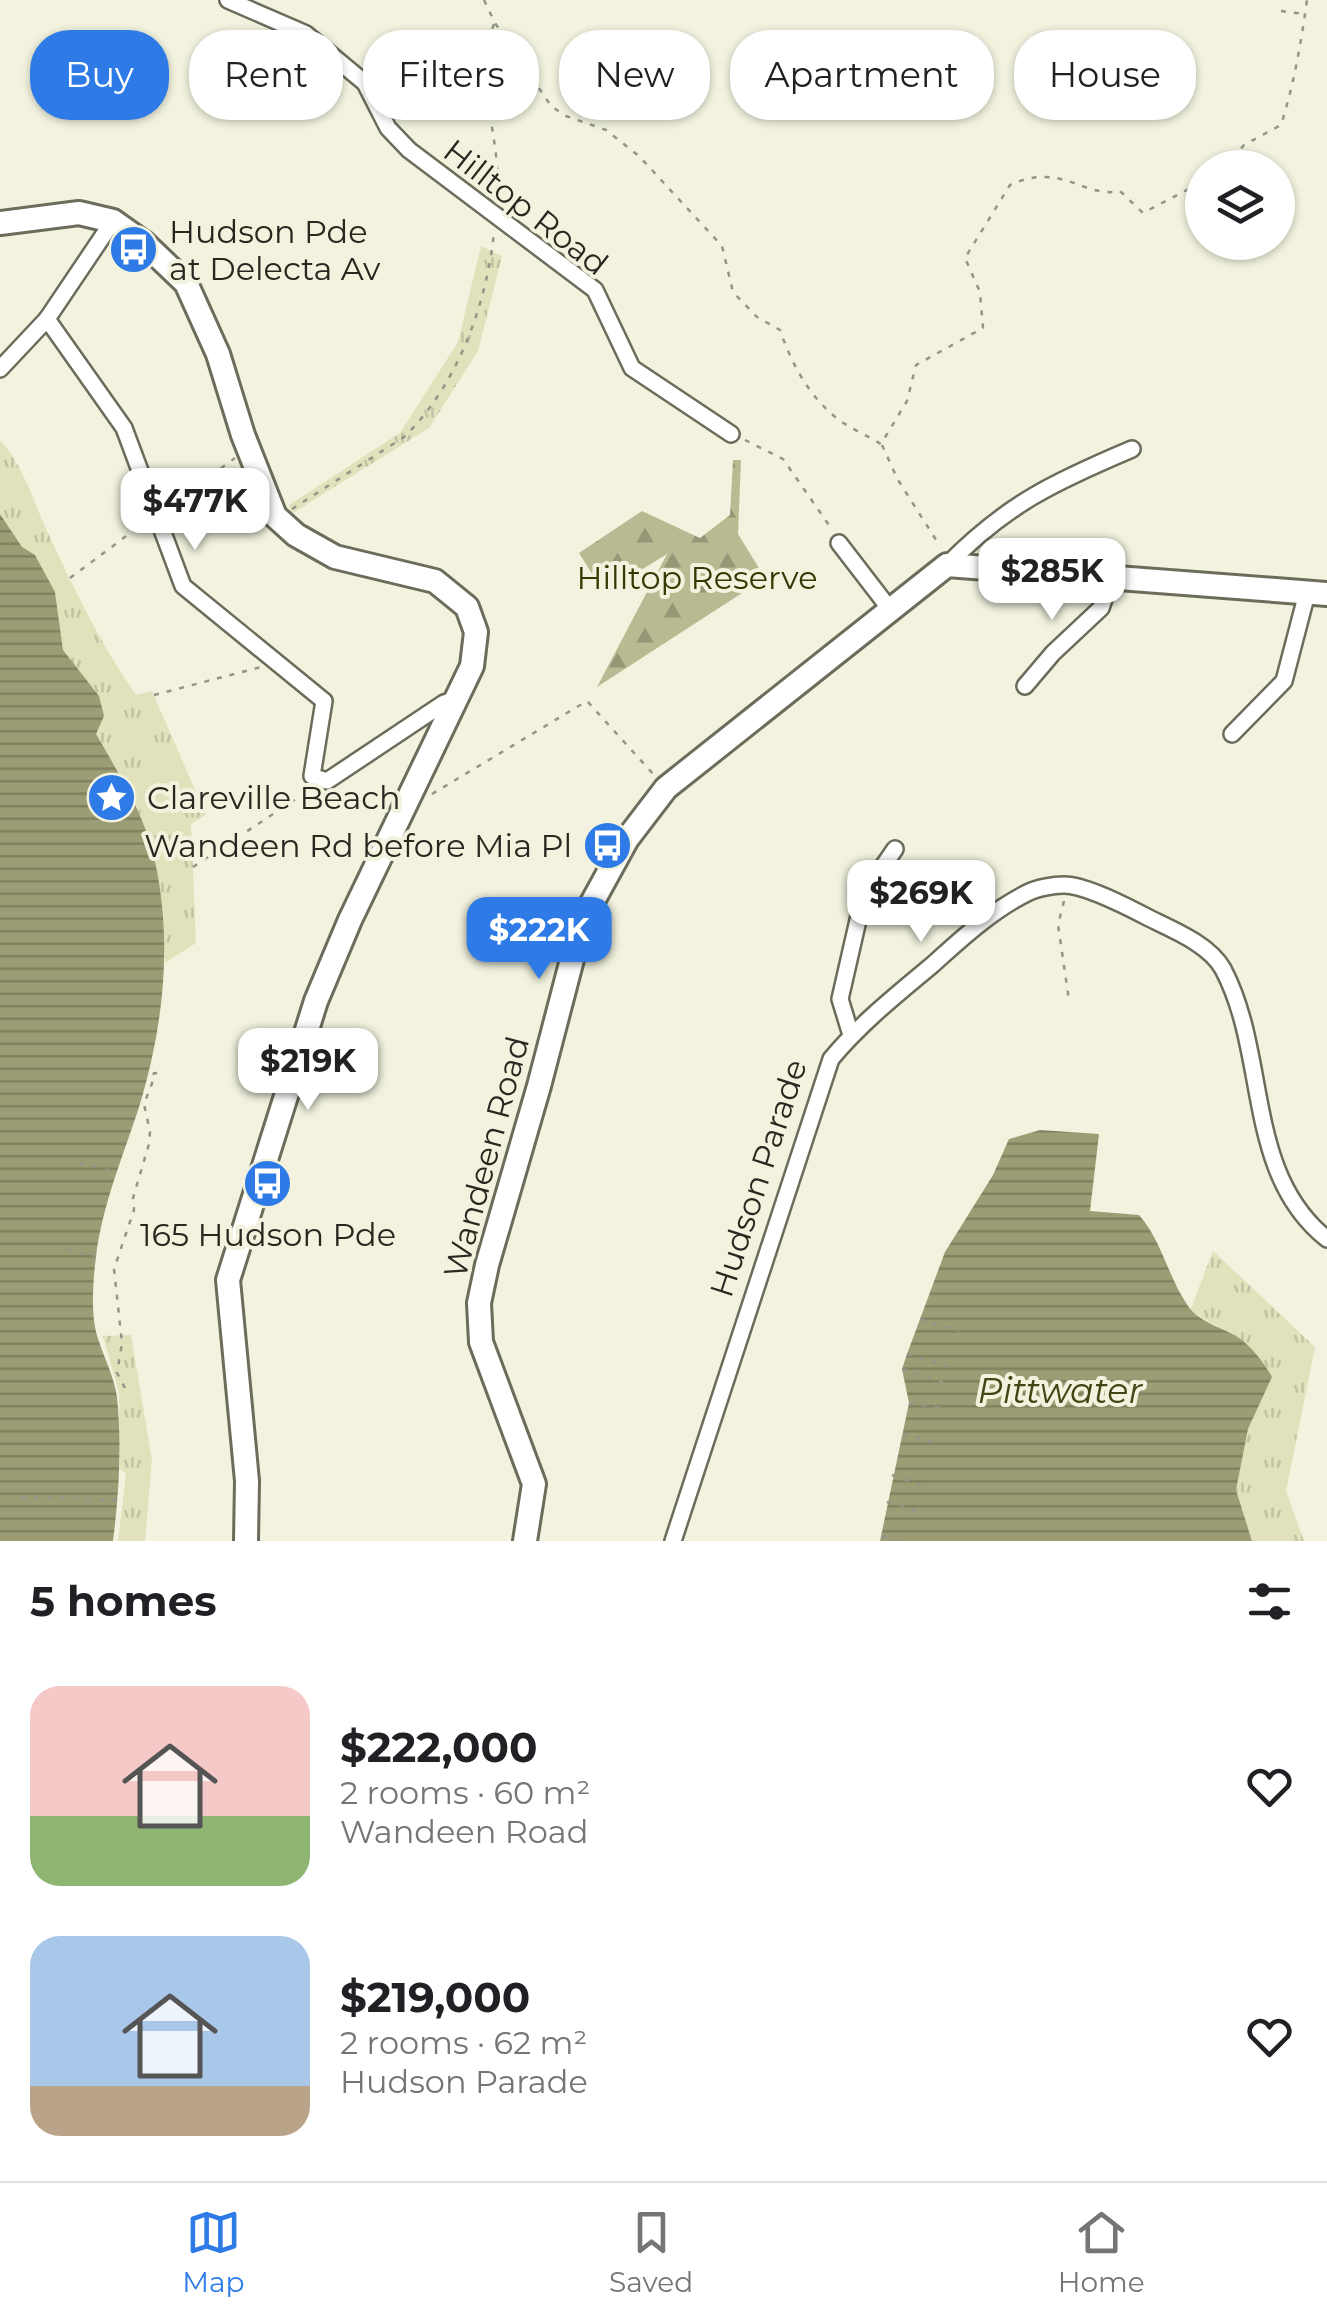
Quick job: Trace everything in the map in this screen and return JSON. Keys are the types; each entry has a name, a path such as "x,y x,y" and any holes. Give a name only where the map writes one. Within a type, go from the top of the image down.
{"street":[{"name":"Hilltop Road","path":"228,0 306,34 365,83 388,128 408,150 595,290 632,368 731,434"},
{"path":"0,223 79,213 113,221 144,244 186,283 218,354 243,435 275,516 296,535 335,557 435,582 467,607 476,632 472,666 356,906 316,1001 228,1280 247,1481 246,1541"},
{"path":"0,369 47,319 113,221"},
{"path":"47,319 124,428 183,586 324,702 312,776 326,781 444,703 456,699"},
{"name":"Wandeen Road","path":"525,1541 534,1484 481,1342 480,1304 582,922 628,838 666,788 949,562 989,523 1063,478 1132,449"},
{"path":"839,543 889,608"},
{"path":"949,562 1111,580 1317,593 1284,681 1232,734"},
{"path":"1025,686 1101,608 1111,580"},
{"path":"851,1035 840,999 864,894 894,850"},
{"path":"1068,885 1146,916 1194,942 1220,964 1249,1040 1270,1154 1284,1191 1306,1222 1327,1239"},
{"name":"Hudson Parade","path":"673,1541 831,1059 851,1035 991,914 1031,890 1068,885"}],"path":[{"path":"484,0 551,106 566,116 606,130 670,186 722,246 733,292 756,317 780,330 791,364 834,416 881,444 949,562"},
{"path":"1240,150 1281,125 1301,50 1307,0"},
{"path":"1281,11 1305,14"},
{"path":"275,516 291,510 404,437 419,422 466,346 492,252 498,188 486,64 486,44 495,23"},
{"path":"881,444 907,402 916,365 982,328 980,292 965,258 1010,184 1023,178 1059,176 1106,194 1120,191 1143,213 1185,191"},
{"path":"731,434 782,459 839,543"},
{"path":"154,695 277,663"},
{"path":"434,793 586,701 666,788"},
{"path":"193,867 311,789 317,778"},
{"path":"1068,885 1058,926 1069,1000"},
{"path":"125,1388 118,1374 122,1343 114,1268 134,1210 133,1198 149,1144 144,1104 156,1073 145,1076"},
{"path":"80,1163 116,1172"},
{"path":"67,1250 96,1256"},
{"path":"920,1319 960,1331"},
{"path":"907,1354 950,1367"},
{"path":"902,1369 943,1382"},
{"path":"909,1403 941,1408"},
{"path":"903,1434 938,1443"},
{"path":"892,1475 926,1487"},
{"path":"21,1497 118,1500"},
{"path":"886,1502 917,1511"},
{"path":"882,1536 898,1541"}],"green space":[{"path":"481,246 502,256 478,351 429,428 291,514 289,505 400,433 458,342"},
{"path":"0,440 20,469 110,654 136,695 152,691 206,815 191,824 196,943 165,963 161,905 139,816 95,734 99,696 63,651 55,593 35,556 22,547 0,514"},
{"name":"Hilltop Reserve","path":"733,460 741,460 738,534 765,578 597,687 667,554 604,593 579,553 642,511 700,538 730,515"},
{"path":"1213,1251 1315,1347 1286,1491 1304,1541 1252,1541 1236,1490 1248,1429 1272,1377 1242,1340 1190,1311"},
{"path":"131,1335 152,1460 145,1541 118,1541 126,1474 120,1469 119,1393 103,1336"}],"water":[{"path":"0,514 22,547 35,555 55,592 63,650 99,696 104,716 96,734 144,825 160,888 163,981 155,1043 103,1218 94,1275 94,1324 111,1373 119,1415 113,1541 0,1541"},
{"name":"Pittwater","path":"1040,1130 1099,1134 1090,1211 1139,1215 1154,1236 1188,1306 1199,1317 1242,1340 1272,1377 1248,1429 1236,1490 1252,1541 880,1541 909,1403 902,1369 945,1252 993,1175 1009,1139"}],"place":[{"name":"Hudson Pde at Delecta Av","path":"134,249"},
{"name":"Clareville Beach","path":"112,797"},
{"name":"Wandeen Rd before Mia Pl","path":"607,845"},
{"name":"165 Hudson Pde","path":"268,1184"}]}
